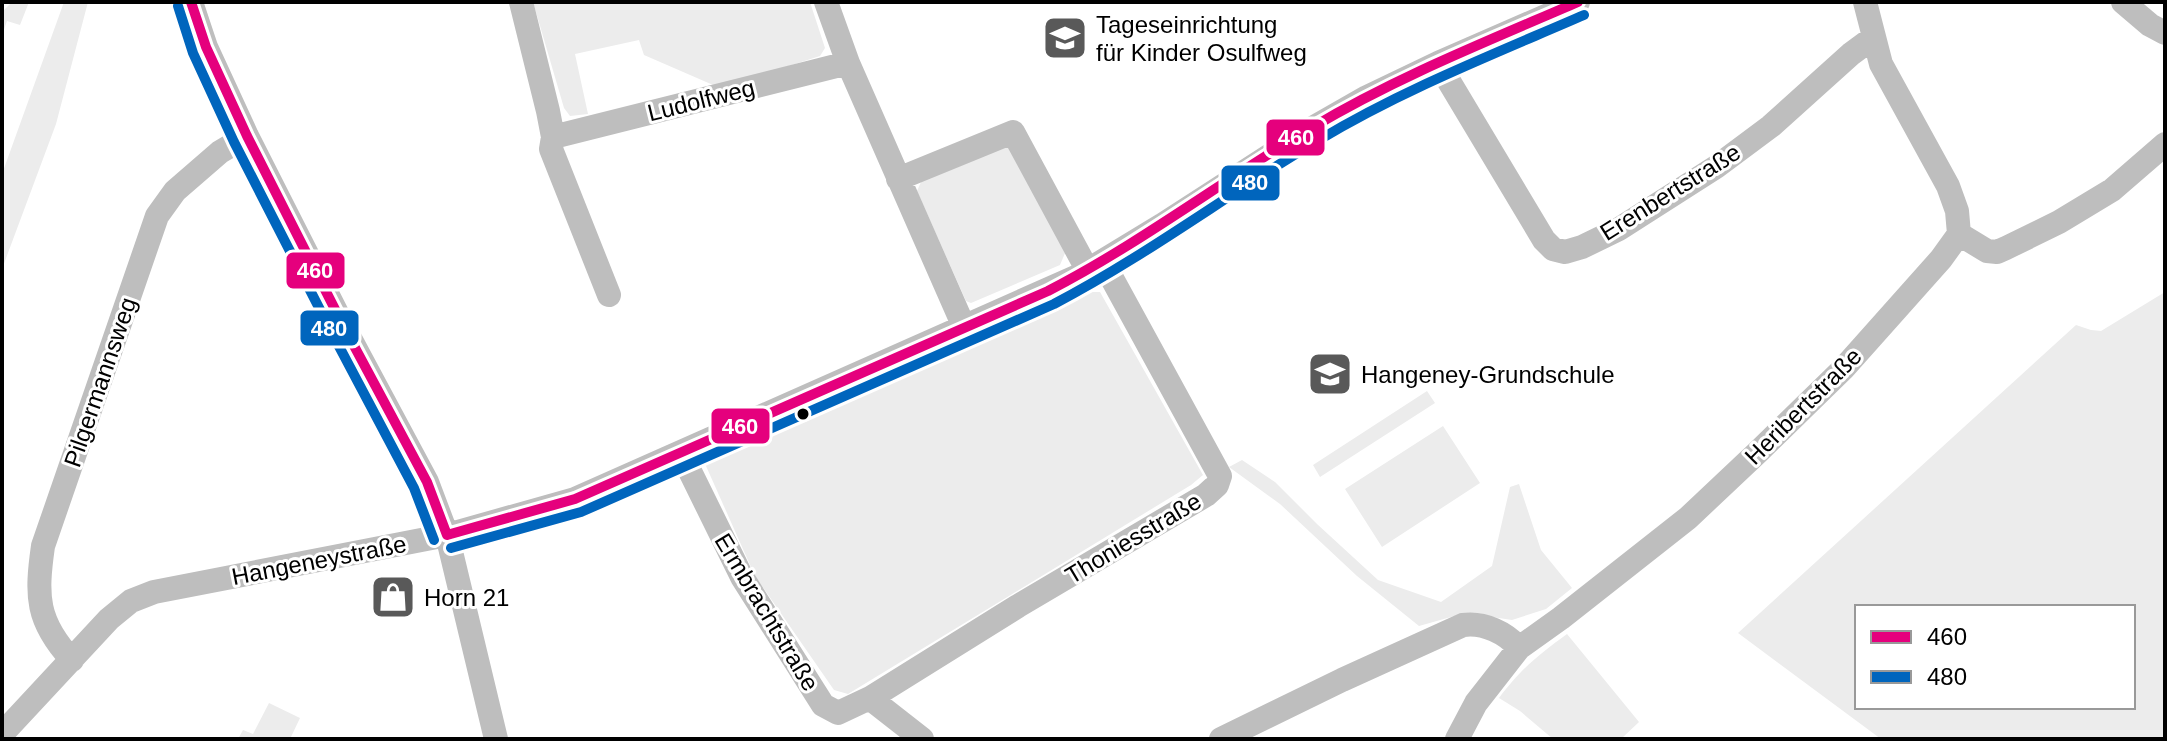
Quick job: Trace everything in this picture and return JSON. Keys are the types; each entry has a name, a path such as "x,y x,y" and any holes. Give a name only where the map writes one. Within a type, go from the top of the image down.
{"street":[{"path":"191,2 206,47 247,136 427,482 447,535 496,739"},
{"path":"521,2 553,137 551,149 609,295"},
{"path":"826,2 848,63 964,327"},
{"name":"Hangeneystraße","path":"2,734 131,601 154,592 447,535 575,499 1096,266 1311,129 1367,97 1578,2"},
{"path":"1865,2 1881,64 1948,186 1957,211 1959,234 1987,251 1997,252 2059,222 2112,190 2165,144"},
{"path":"2123,2 2150,25 2165,33"},
{"name":"Erenbertstraße","path":"1438,63 1544,240 1553,249 1565,252 1619,229 1716,167 1771,126 1874,37"},
{"name":"Ludolfweg","path":"553,137 848,63"},
{"name":"Thoniesstraße","path":"872,697 1206,495 1217,485 1220,476 1013,132 898,179"},
{"name":"Pilgermannsweg","path":"72,660 50,635 43,617 39,577 43,546 157,216 175,191 220,152 247,136"},
{"name":"Heribertstraße","path":"1457,739 1476,703 1519,648 1688,518 1738,471 1843,369 1941,259 1959,234"},
{"name":"Ermbrachtstraße","path":"681,453 742,577 823,705 838,713 872,697"},
{"path":"1221,739 1463,625 1474,624 1508,636 1519,648"},
{"path":"872,697 922,739"}],"shaded area":[{"path":"12,2 29,2 20,25 7,21 2,35 2,12"},
{"path":"64,2 88,2 56,124 2,269 2,174"},
{"path":"533,2 810,2 825,48 820,56 720,88 644,55 639,40 575,54 588,114 570,116 564,108"},
{"path":"1005,140 1068,246 1060,265 971,303 966,301 917,191 925,173"},
{"path":"1090,292 1100,292 1203,475 848,694 834,690 755,576 702,457"},
{"path":"2165,292 2165,739 1881,739 1738,633 2076,325 2101,331"},
{"path":"1427,391 1435,403 1320,477 1313,465"},
{"path":"1443,426 1480,483 1382,547 1345,489"},
{"path":"1242,460 1275,482 1378,580 1441,602 1492,566 1510,487 1519,484 1541,550 1572,588 1546,609 1512,620 1465,613 1419,626 1357,576 1280,504 1229,467"},
{"path":"1567,634 1639,722 1621,739 1553,739 1499,698 1530,663"},
{"path":"269,703 300,718 290,739 238,739 243,730 253,734"}],"transit line":[{"name":"460","path":"191,2 206,47 247,136 427,482 447,535"},
{"name":"460","path":"447,535 575,499 1048,291 1116,253 1280,147 1345,109 1443,60 1578,2"},
{"name":"480","path":"178,6 193,53 234,142 414,488 434,540"},
{"name":"480","path":"451,548 581,512 1054,304 1122,266 1286,160 1351,122 1449,73 1584,15"}],"place":[{"name":"Tageseinrichtung für Kinder Osulfweg","path":"1065,38"},
{"name":"Hangeney-Grundschule","path":"1330,374"},
{"name":"Horn 21","path":"393,597"}]}
